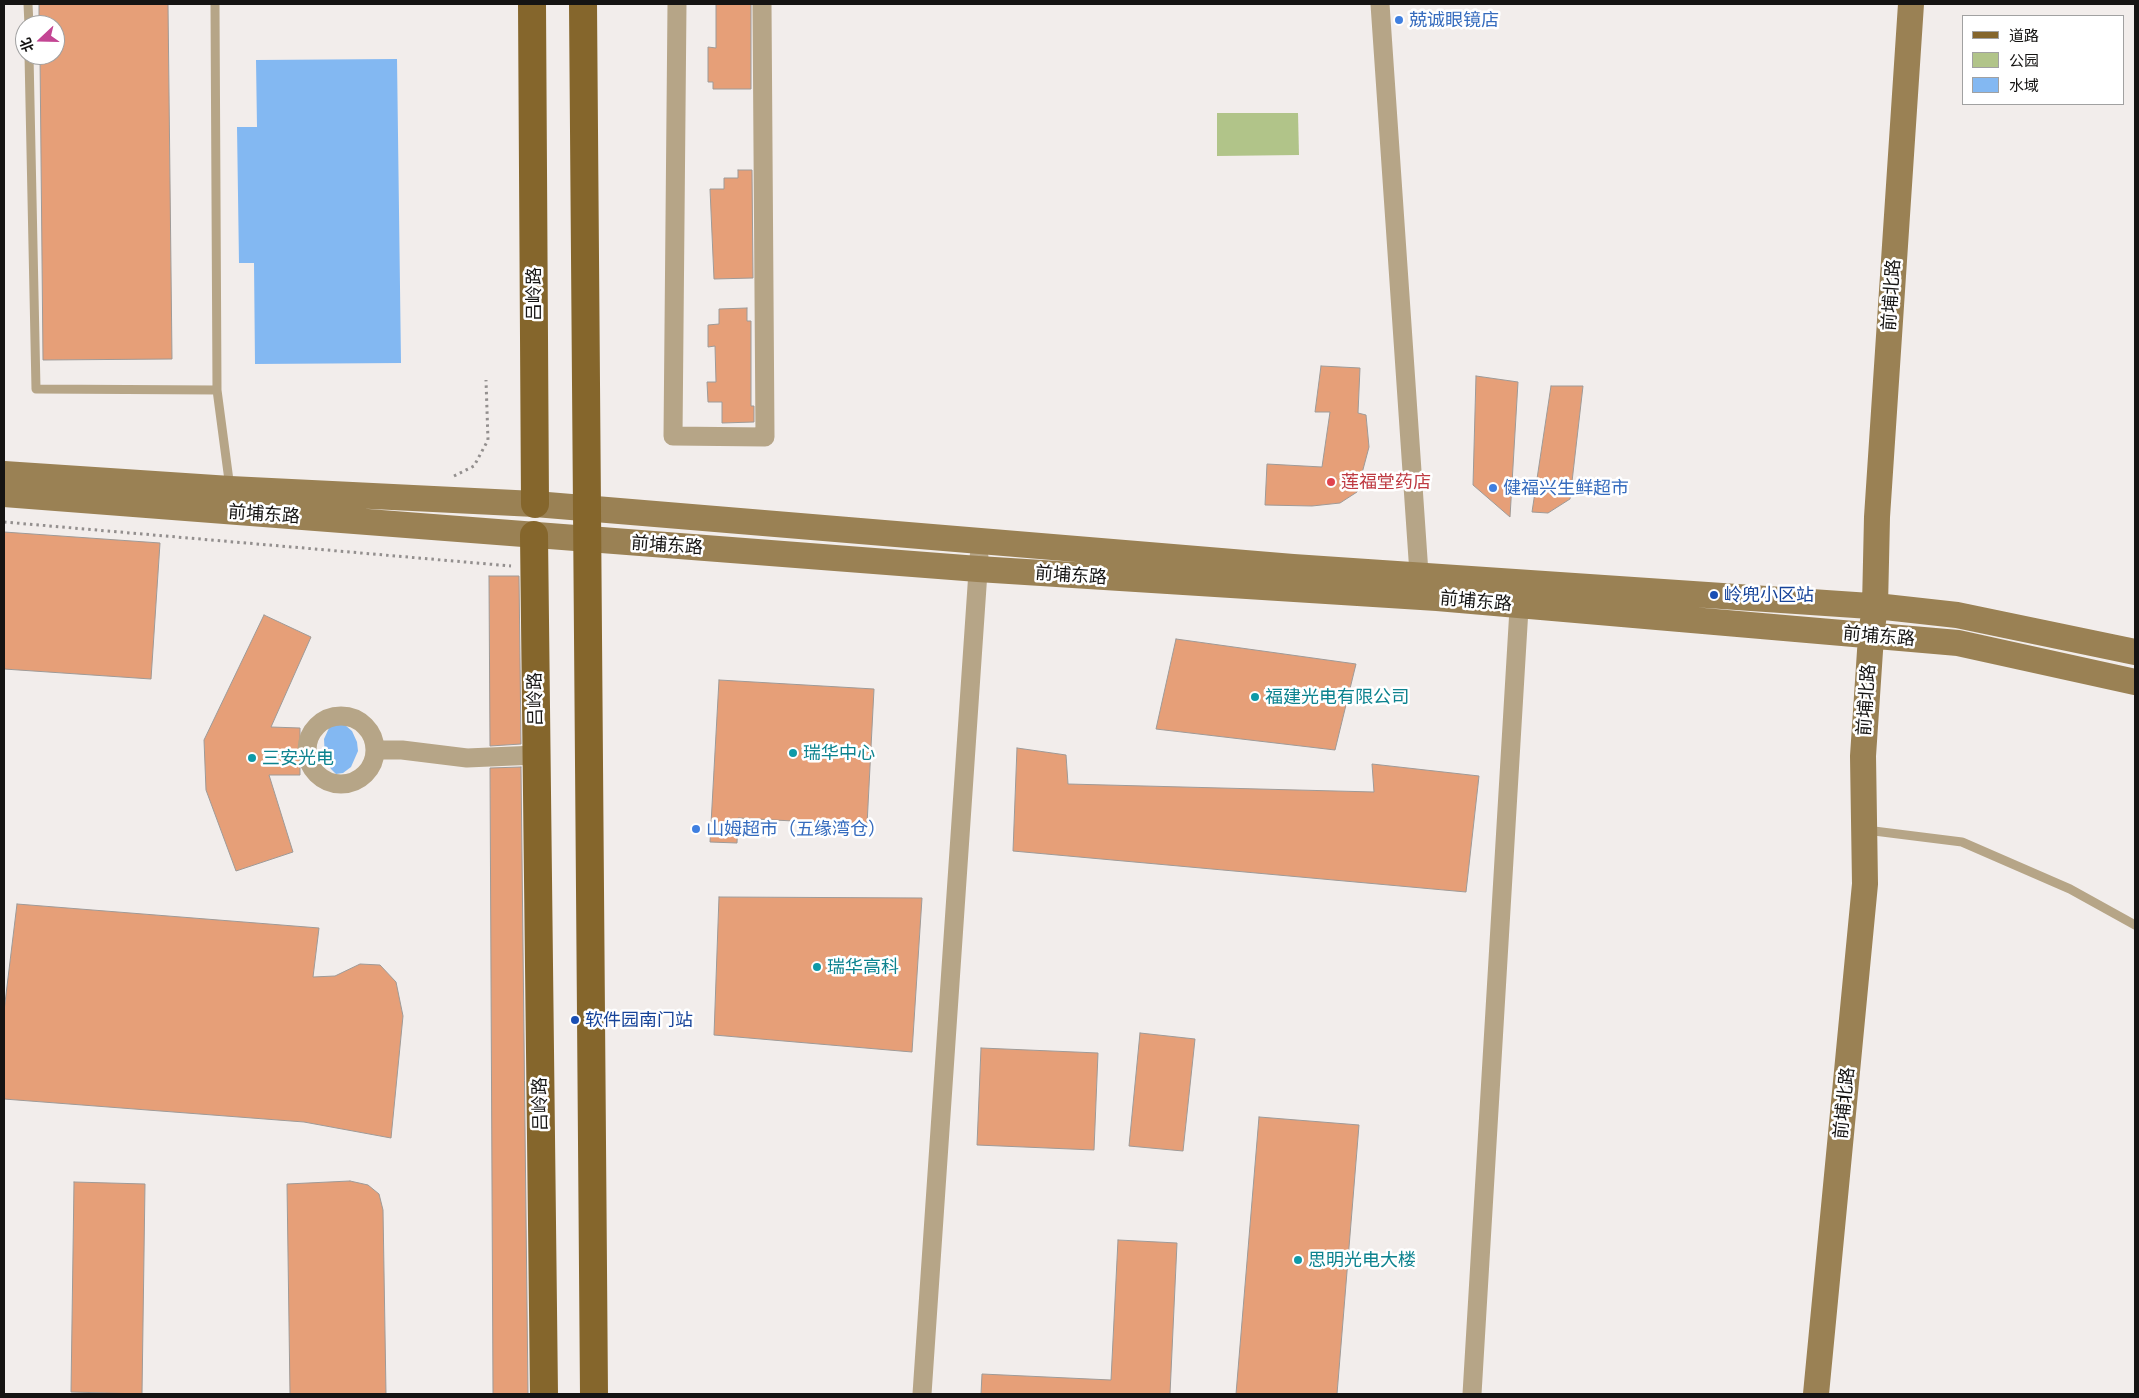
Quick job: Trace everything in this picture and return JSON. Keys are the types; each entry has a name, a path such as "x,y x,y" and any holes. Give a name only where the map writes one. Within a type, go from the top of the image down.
{"main road":[{"name":"吕岭路","path":"532,4 534,568 544,1394"},
{"path":"583,4 594,1394"},
{"name":"前埔北路","path":"1816,1394 1865,884 1862,756 1875,606 1877,517 1908,4"},
{"name":"前埔东路","path":"4,474 230,489 535,504 1293,567 1420,586"},
{"name":"前埔东路","path":"4,494 978,569 1420,586 1520,593 1875,606 1957,615 2135,652"},
{"name":"前埔东路","path":"1520,593 1871,636 1958,643 2135,682"}],"street":[{"path":"677,4 673,436 765,437 762,4"},
{"path":"1380,4 1420,586"},
{"path":"922,1394 980,541"},
{"path":"1472,1394 1520,593"},
{"path":"375,750 402,750 467,758 536,755"}],"lane":[{"path":"215,4 217,390 230,489"},
{"path":"29,65 36,389 217,390"},
{"path":"1863,830 1962,842 2070,889 2135,925"}],"path":[{"path":"4,522 534,568"}],"green space":[{"path":"1217,113 1298,113 1299,155 1217,156"}],"water":[{"path":"397,59 401,363 255,364 254,263 239,263 237,127 257,127 256,60"},
{"path":"336,723 345,725 352,731 357,742 358,751 351,767 343,773 336,774 325,759 324,739 329,728"}],"building":[{"path":"39,4 168,4 172,359 43,360 40,65 65,65 65,15 39,15"},
{"path":"716,4 751,4 751,89 713,89 713,82 708,82 708,47 716,48"},
{"path":"738,170 752,170 753,278 714,279 710,189 724,189 724,178 738,178"},
{"path":"747,308 747,321 751,321 751,406 754,406 754,422 722,423 722,402 708,402 707,382 716,382 715,346 708,347 708,325 719,324 719,309"},
{"path":"1321,366 1360,368 1358,413 1366,415 1369,447 1357,492 1340,503 1312,506 1265,505 1267,464 1322,467 1330,412 1315,412"},
{"path":"1476,376 1518,382 1510,517 1473,485"},
{"path":"1551,386 1583,386 1570,499 1548,513 1532,512"},
{"path":"4,532 160,543 151,679 4,669"},
{"path":"489,576 519,576 521,744 490,746"},
{"name":"三安光电","path":"264,615 311,637 271,727 300,728 300,775 269,775 293,852 236,871 206,790 204,740"},
{"name":"福建光电有限公司","path":"1176,639 1356,664 1335,750 1156,729"},
{"name":"瑞华中心","path":"719,680 874,689 867,825 738,818 737,843 710,842"},
{"path":"1017,748 1066,755 1068,784 1374,792 1372,764 1479,776 1466,892 1013,851"},
{"path":"521,767 528,1394 493,1394 490,768"},
{"name":"瑞华高科","path":"719,897 922,898 912,1052 714,1035"},
{"path":"17,904 319,928 313,977 335,976 360,964 380,965 396,982 403,1016 391,1138 304,1122 4,1099 4,1011"},
{"path":"1140,1033 1195,1039 1183,1151 1129,1146"},
{"path":"981,1048 1098,1053 1094,1150 977,1145"},
{"name":"思明光电大楼","path":"1259,1117 1359,1125 1337,1394 1236,1394"},
{"path":"350,1181 368,1185 379,1194 383,1210 386,1394 290,1394 287,1184"},
{"path":"74,1182 145,1184 142,1394 71,1392"},
{"path":"1118,1240 1177,1243 1170,1394 981,1394 982,1374 1111,1380"}],"place":[{"name":"兢诚眼镜店","path":"1399,20"},
{"name":"莲福堂药店","path":"1331,482"},
{"name":"健福兴生鲜超市","path":"1493,488"},
{"name":"岭兜小区站","path":"1714,595"},
{"name":"福建光电有限公司","path":"1255,697"},
{"name":"瑞华中心","path":"793,753"},
{"name":"三安光电","path":"252,758"},
{"name":"山姆超市（五缘湾仓）","path":"696,829"},
{"name":"瑞华高科","path":"817,967"},
{"name":"软件园南门站","path":"575,1020"},
{"name":"思明光电大楼","path":"1298,1260"}]}
